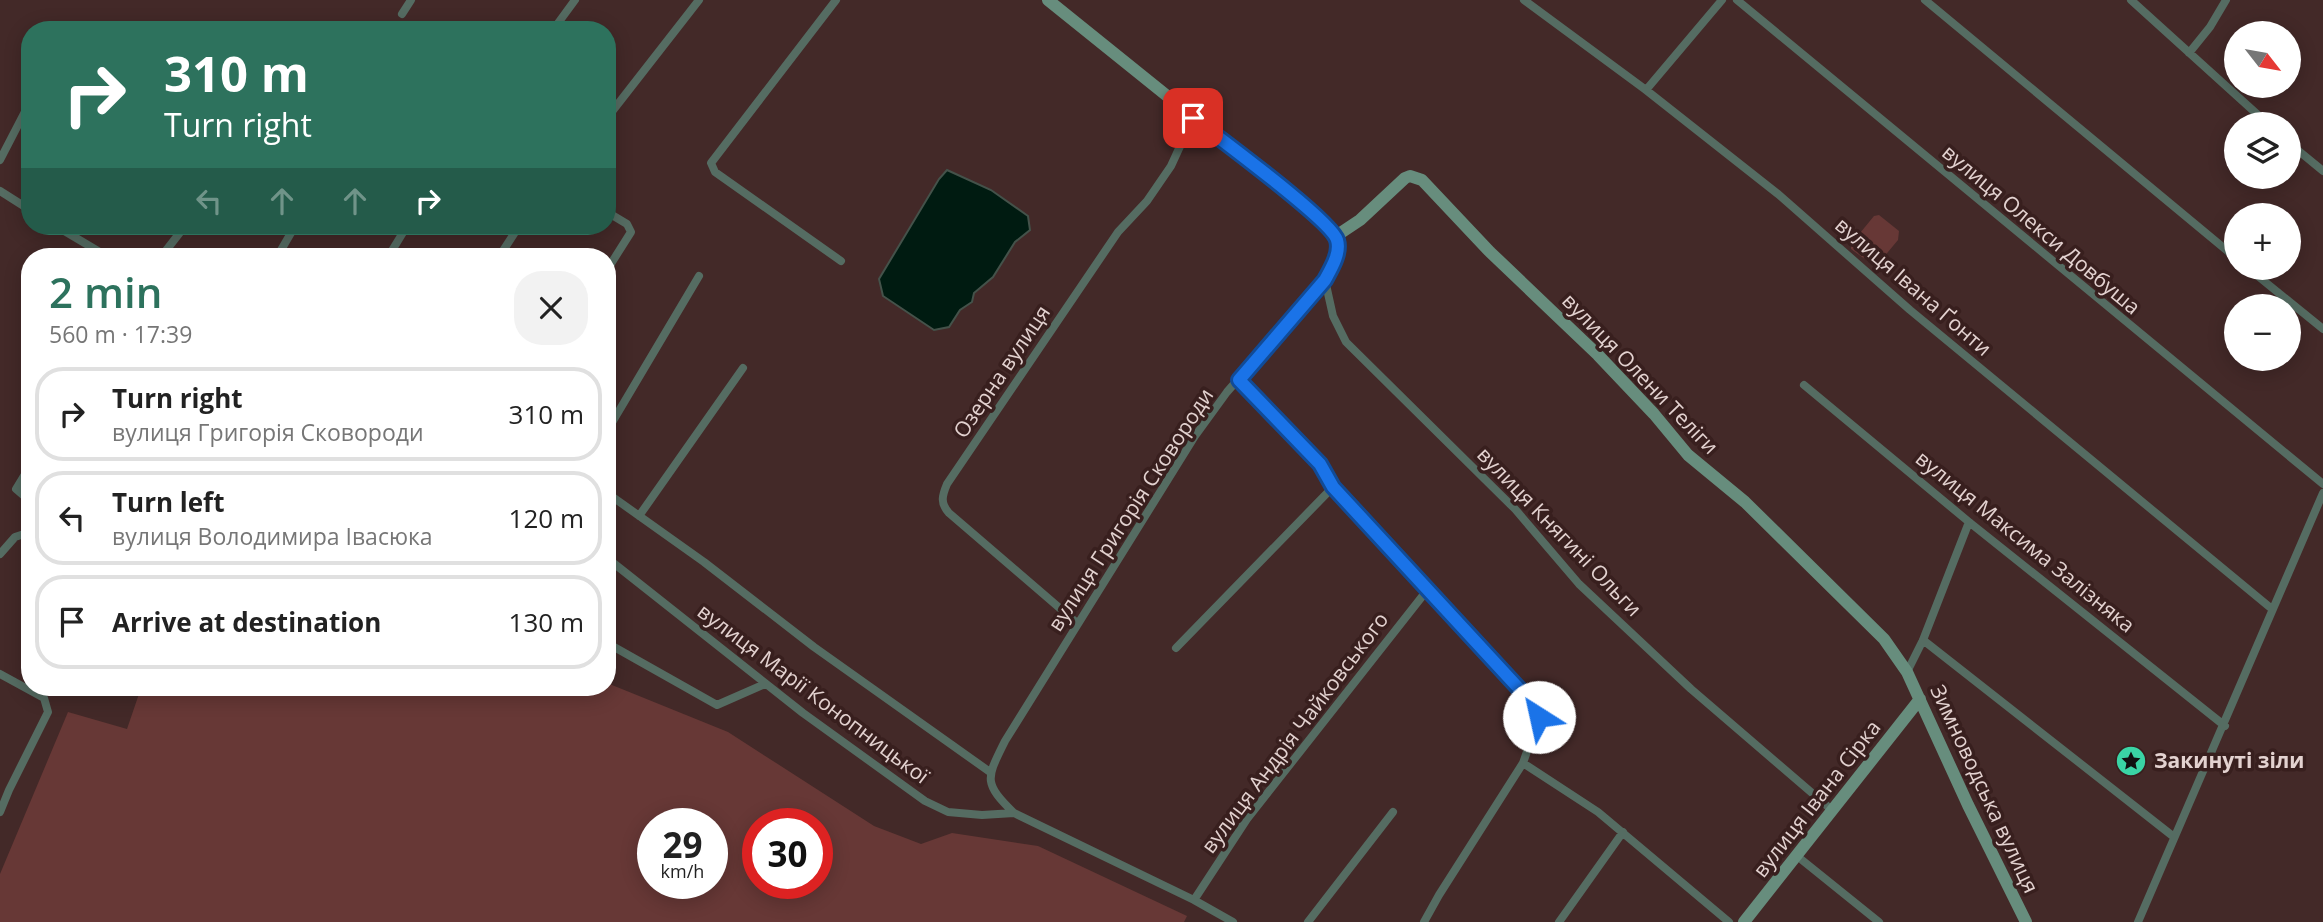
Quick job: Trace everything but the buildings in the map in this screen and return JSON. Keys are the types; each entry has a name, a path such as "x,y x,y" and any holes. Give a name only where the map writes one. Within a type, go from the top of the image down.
{"street":[{"path":"402,14 411,0"},
{"path":"560,21 575,0"},
{"path":"616,106 699,0"},
{"path":"836,0 711,163 715,172 841,261"},
{"path":"1048,0 1295,199 1334,234"},
{"name":"вулиця Івана Ґонти","path":"1524,0 1646,90 1778,194 1910,310 2272,609"},
{"path":"1646,90 1722,0"},
{"name":"вулиця Олекси Довбуша","path":"1737,0 2323,484"},
{"path":"1925,0 2224,248"},
{"path":"2131,0 2255,112"},
{"path":"2189,53 2227,0"},
{"name":"Озерна вулиця","path":"1075,621 949,513 942,502 942,495 1118,232 1147,201 1171,166 1193,118"},
{"path":"0,160 21,119"},
{"path":"2301,154 2323,171"},
{"name":"вулиця Олени Теліги","path":"1334,234 1354,225 1405,178 1410,176 1422,180 1490,252 1598,355 1654,414 1688,455 1732,490 1884,639 1907,672"},
{"path":"0,191 21,204"},
{"path":"616,217 627,223 631,232 616,256"},
{"name":"вулиця Григорія Сковороди","path":"990,772 1005,741 1075,621 1195,436 1325,280 1336,256 1338,244 1334,234"},
{"path":"71,235 93,248"},
{"path":"616,416 699,276"},
{"name":"вулиця Княгині Ольги","path":"1325,280 1333,316 1346,342 1515,509 1579,584 1691,689 1833,811"},
{"path":"2263,280 2323,328"},
{"path":"639,516 743,368"},
{"path":"1239,380 1320,464 1333,487 1535,706 1539,717 1523,763 1424,922"},
{"name":"вулиця Максима Залізняка","path":"1804,385 1969,522 2225,726"},
{"path":"1176,648 1333,487"},
{"path":"2138,922 2225,726 2323,493"},
{"path":"616,500 704,562 814,647 990,772 991,785 996,794 1014,813 1233,922"},
{"path":"1907,672 1923,640 1969,522"},
{"path":"0,554 15,537 21,535"},
{"name":"вулиця Марії Конопницької","path":"616,565 765,684 925,802 948,812 1014,813"},
{"name":"вулиця Андрія Чайковського","path":"1194,901 1247,819 1428,589"},
{"path":"1923,640 2174,837"},
{"path":"616,648 717,705 765,684"},
{"name":"Зимноводська вулиця","path":"1907,672 2026,922"},
{"path":"0,674 21,685"},
{"path":"0,812 48,712 44,698 40,696"},
{"name":"вулиця Івана Сірка","path":"1744,922 1920,699"},
{"path":"1523,763 1598,811 1729,922"},
{"path":"1308,922 1393,812"},
{"path":"1559,922 1623,832"},
{"path":"1797,856 1879,922"}],"shaded area":[{"path":"947,170 991,190 1028,216 1030,230 1015,242 993,277 974,293 972,302 960,310 949,327 934,330 883,296 879,279"},
{"path":"1879,215 1899,231 1898,240 1878,264 1873,265 1851,249 1851,244 1874,216"},
{"path":"616,687 728,732 874,826 921,844 952,833 1038,846 1187,916 1184,922 0,922 0,874 68,712 127,729 138,696 616,696"}],"place":[{"name":"Закинуті зіли","path":"2131,761"}],"route":[{"path":"1193,118 1305,207 1336,236 1338,244 1333,267 1325,280 1239,380 1320,464 1333,487 1535,706 1539,717"}]}
